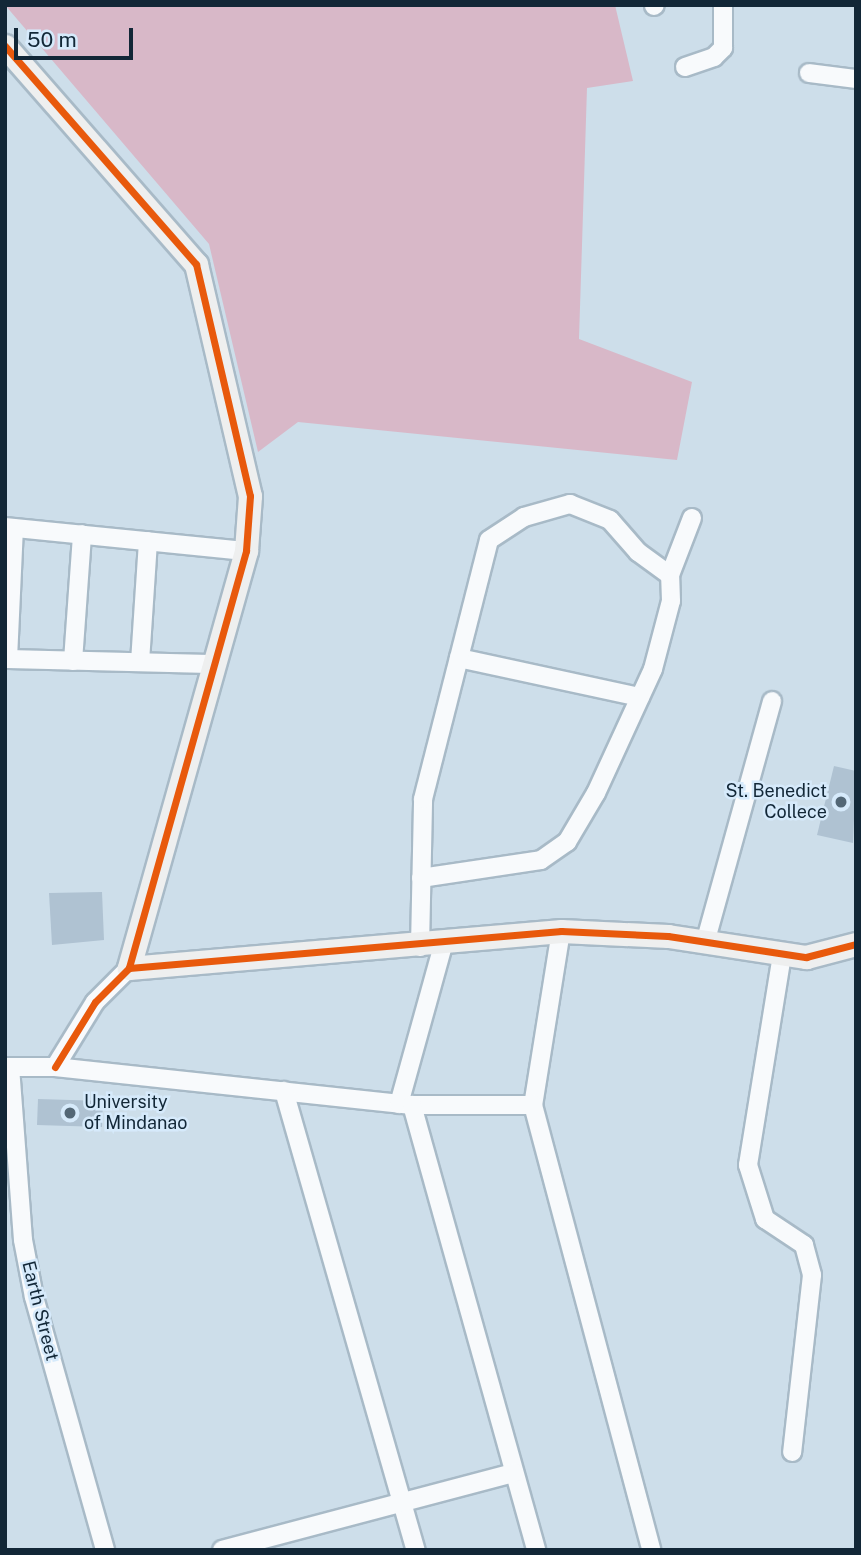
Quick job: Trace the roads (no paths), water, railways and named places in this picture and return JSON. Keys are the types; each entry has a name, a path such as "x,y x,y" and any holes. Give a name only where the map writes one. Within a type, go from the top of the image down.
{"street":[{"path":"685,67 713,57 723,48 723,5"},
{"path":"5,46 195,264 250,496 246,551 211,664 129,968 95,1002 55,1067"},
{"path":"809,73 856,79"},
{"path":"420,947 423,799 485,548 503,529 543,509 570,504 594,510 670,575"},
{"path":"421,878 555,855 581,822 640,697 671,601 670,575 692,517"},
{"path":"211,664 7,659 9,527 246,551"},
{"path":"73,661 82,534"},
{"path":"140,662 148,541"},
{"path":"459,658 640,697"},
{"path":"705,943 772,701"},
{"path":"129,968 420,947 561,931 614,931 782,955 827,956 856,944"},
{"path":"561,931 533,1105 651,1550"},
{"path":"443,945 406,1105 536,1550"},
{"path":"782,955 748,1165 765,1219 804,1245 813,1275 792,1452"},
{"path":"8,1067 55,1067 406,1105 533,1105"},
{"name":"Earth Street","path":"8,1067 9,1141 34,1297 104,1550"},
{"path":"284,1091 416,1550"},
{"path":"222,1550 513,1473"}],"place":[{"name":"St. Benedict Collece","path":"841,802"},
{"name":"University of Mindanao","path":"70,1113"}]}
